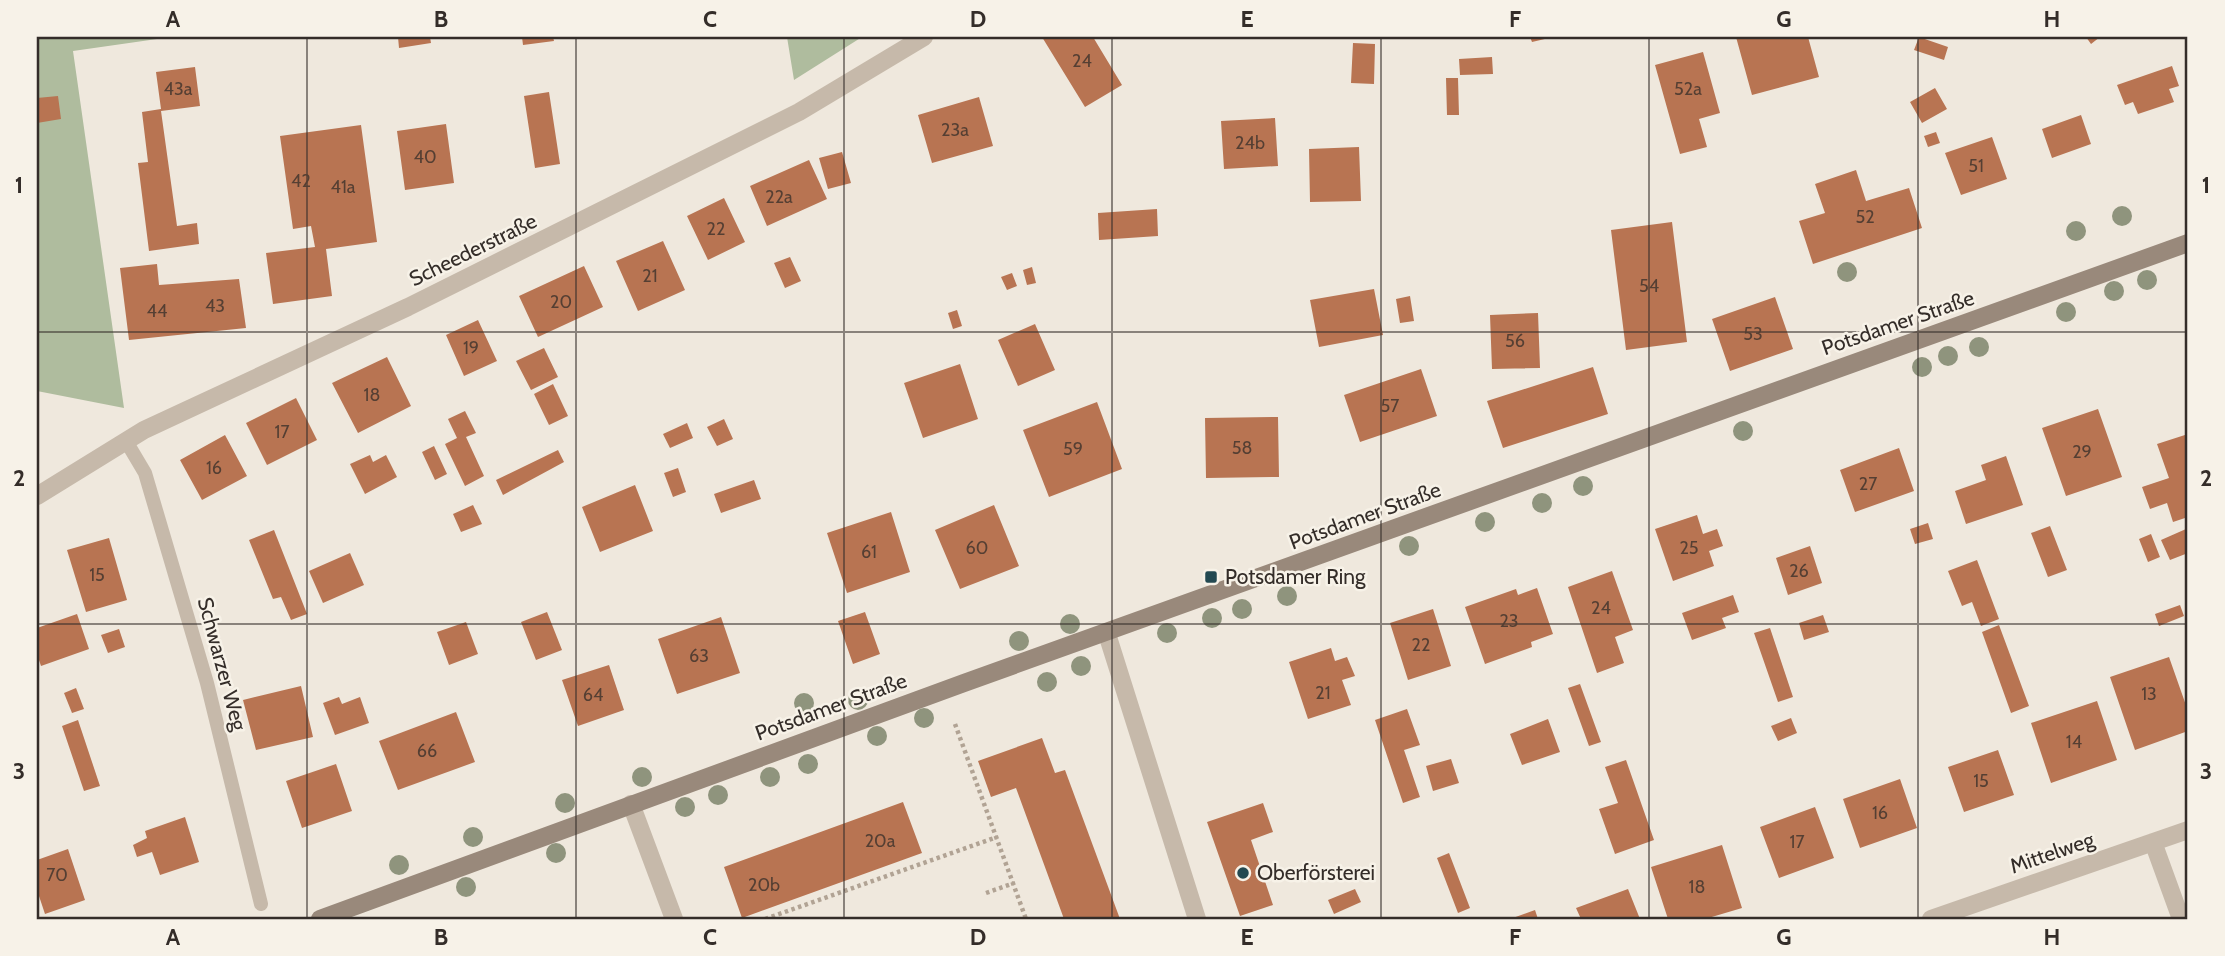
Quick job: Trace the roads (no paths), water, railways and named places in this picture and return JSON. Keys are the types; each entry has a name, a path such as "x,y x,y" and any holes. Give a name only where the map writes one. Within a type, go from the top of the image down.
{"main road":[{"name":"Potsdamer Straße","path":"320,919 631,804 2188,243"}],"street":[{"name":"Scheederstraße","path":"37,496 126,441 408,307 766,129 924,37"},
{"path":"1107,634 1197,919"},
{"path":"631,804 674,919"},
{"name":"Mittelweg","path":"1931,919 2188,830"},
{"path":"2153,842 2181,919"}],"lane":[{"name":"Schwarzer Weg","path":"126,441 145,473 207,683 261,904"}],"place":[{"name":"Potsdamer Ring","path":"1211,577"},
{"name":"Oberförsterei","path":"1243,873"}]}
